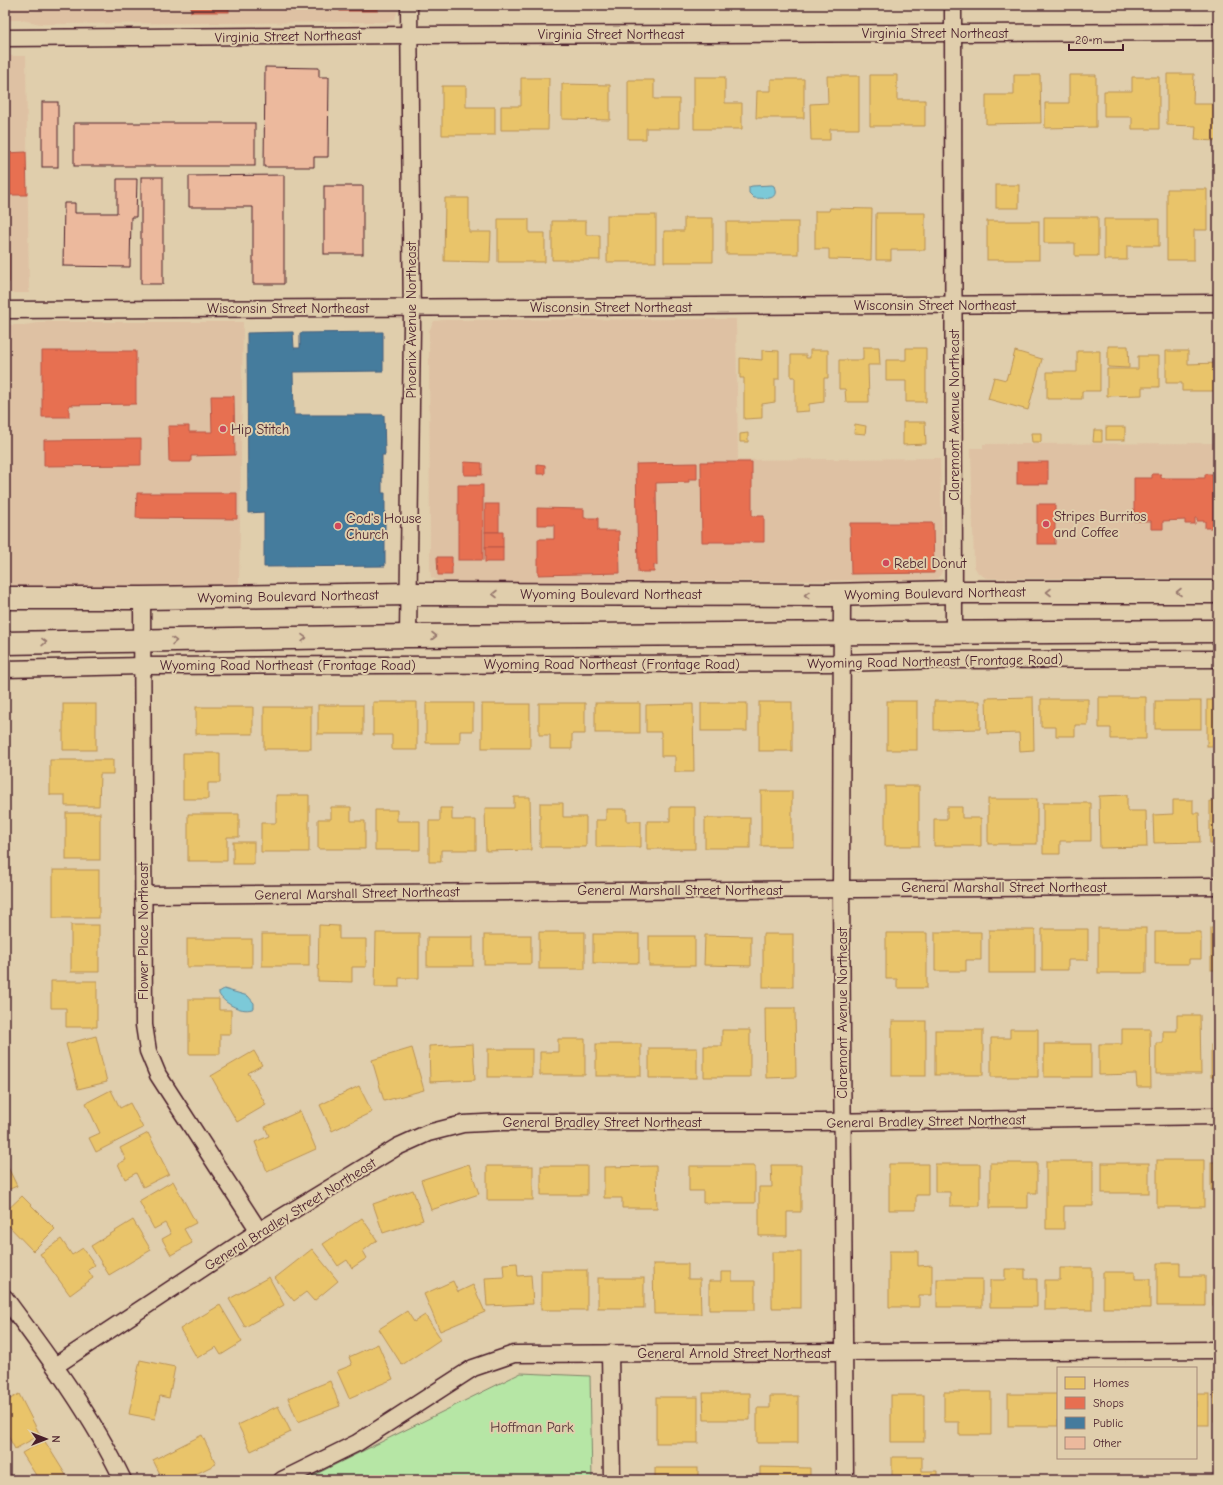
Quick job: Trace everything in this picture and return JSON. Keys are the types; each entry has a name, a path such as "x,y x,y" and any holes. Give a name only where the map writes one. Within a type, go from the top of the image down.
{"main road":[{"name":"Wyoming Boulevard Northeast","path":"5,598 142,598 410,594 1218,592"},
{"path":"5,643 408,636 954,634 1218,631"}],"street":[{"name":"Phoenix Avenue Northeast","path":"408,636 410,594 412,308 409,5"},
{"name":"Claremont Avenue Northeast","path":"953,5 954,634"},
{"name":"Virginia Street Northeast","path":"5,38 1218,32"},
{"name":"Wisconsin Street Northeast","path":"5,310 1218,303"},
{"name":"Claremont Avenue Northeast","path":"842,594 841,888 845,1480"},
{"name":"Flower Place Northeast","path":"142,598 144,1025 148,1051 158,1075 259,1231"},
{"name":"Wyoming Road Northeast (Frontage Road)","path":"5,669 142,666 841,663 944,660 1218,659"},
{"name":"General Marshall Street Northeast","path":"143,895 1218,886"},
{"name":"General Bradley Street Northeast","path":"55,1366 259,1231 396,1147 428,1133 463,1124 503,1122 842,1122 1218,1116"},
{"path":"5,1298 55,1366 110,1452 123,1480"},
{"name":"General Arnold Street Northeast","path":"282,1480 358,1443 473,1368 514,1354 1218,1350"},
{"path":"610,1353 612,1480"}],"shaded area":[{"path":"5,5 398,5 398,11 395,18 389,22 41,24 22,20 5,20"},
{"path":"5,56 26,56 29,293 5,293"},
{"path":"736,319 738,460 940,458 943,569 939,578 932,580 443,583 431,577 429,331 434,321"},
{"path":"44,322 243,322 239,586 5,587 5,325 24,325"},
{"path":"1218,443 1218,578 986,578 978,573 974,566 971,448 983,448 983,444"}],"green space":[{"name":"Hoffman Park","path":"521,1373 590,1376 592,1480 304,1480"}],"water":[{"path":"774,186 775,191 775,195 773,197 754,198 749,193 749,187"},
{"path":"224,989 248,996 254,1003 254,1008 250,1010 240,1009 225,1001 219,994 219,992"}],"building: Homes":[{"path":"1167,74 1194,74 1193,104 1218,104 1218,141 1195,140 1196,126 1167,125"},
{"path":"870,75 897,75 897,100 925,100 925,126 870,126"},
{"path":"1014,75 1040,75 1041,123 986,124 986,95 1014,95"},
{"path":"1069,75 1096,75 1096,127 1045,128 1045,103 1069,103"},
{"path":"827,76 859,76 859,129 830,129 830,140 811,140 810,104 828,103"},
{"path":"694,77 725,77 725,103 742,103 742,129 694,129"},
{"path":"1132,77 1159,77 1159,129 1132,129 1132,117 1104,117 1104,91 1132,91"},
{"path":"521,78 549,78 548,130 501,130 501,106 521,106"},
{"path":"771,79 804,79 804,118 756,118 757,91 771,91"},
{"path":"628,80 654,80 654,99 679,99 679,128 646,128 646,139 628,139"},
{"path":"562,84 610,85 610,120 562,119"},
{"path":"442,86 466,86 466,107 495,107 495,135 442,135"},
{"path":"996,185 1019,185 1019,208 996,208"},
{"path":"1167,189 1207,189 1207,230 1194,230 1194,260 1167,260"},
{"path":"445,198 469,198 469,232 491,232 490,262 444,261"},
{"path":"830,208 872,209 871,260 829,259 829,249 815,249 815,211 829,211"},
{"path":"876,213 925,213 925,250 891,250 891,260 876,260"},
{"path":"607,215 656,215 656,262 607,262"},
{"path":"1044,217 1098,217 1098,256 1075,256 1075,243 1044,243"},
{"path":"684,218 713,218 713,262 664,262 664,231 684,231"},
{"path":"498,219 529,219 529,233 545,233 545,262 498,262"},
{"path":"1104,219 1159,219 1159,246 1127,246 1127,260 1104,260"},
{"path":"552,221 586,221 586,235 600,235 600,260 552,260"},
{"path":"987,221 1039,221 1039,260 987,260"},
{"path":"726,222 798,222 798,254 726,254"},
{"path":"1108,346 1128,346 1129,368 1108,367"},
{"path":"863,347 879,347 880,365 868,365 869,402 846,402 845,389 839,389 839,360 863,360"},
{"path":"906,348 926,348 926,402 906,402 906,381 886,381 886,360 906,360"},
{"path":"762,350 779,351 779,379 775,379 775,402 762,404 762,418 744,419 744,378 740,378 740,358 762,360"},
{"path":"810,350 828,350 828,378 824,378 824,402 809,404 809,411 795,412 795,377 791,377 791,355 806,355 806,358 810,358"},
{"path":"1015,351 1042,359 1028,410 988,399 994,377 1006,380"},
{"path":"1077,351 1100,351 1100,391 1082,391 1082,399 1047,399 1047,372 1077,372"},
{"path":"1166,351 1188,351 1188,364 1218,363 1218,391 1182,391 1182,383 1166,383"},
{"path":"1138,356 1159,356 1159,387 1142,387 1142,395 1107,396 1107,369 1138,369"},
{"path":"903,422 925,422 926,444 903,445"},
{"path":"855,424 866,426 865,434 854,433"},
{"path":"1106,427 1125,427 1125,440 1106,440"},
{"path":"1094,430 1102,430 1102,442 1093,442"},
{"path":"748,433 748,442 740,442 740,434"},
{"path":"1031,433 1041,433 1041,442 1032,442"},
{"path":"1033,697 1034,750 1020,751 1019,733 987,734 986,698"},
{"path":"1099,697 1146,697 1146,739 1111,739 1111,728 1099,728"},
{"path":"1041,699 1088,699 1088,725 1075,725 1075,736 1056,736 1056,727 1041,727"},
{"path":"1207,700 1218,700 1218,746 1207,746"},
{"path":"887,701 917,701 917,750 887,750"},
{"path":"934,701 980,701 980,729 934,730"},
{"path":"1155,701 1201,701 1201,729 1155,729"},
{"path":"373,702 417,702 417,750 392,750 392,735 373,735"},
{"path":"759,702 792,702 792,751 759,751"},
{"path":"426,703 473,703 473,731 460,731 460,743 426,743"},
{"path":"539,703 585,703 585,734 572,734 572,749 550,749 550,735 539,735"},
{"path":"595,703 640,703 640,733 595,733"},
{"path":"701,703 747,703 747,731 701,731"},
{"path":"63,704 96,704 96,750 63,750"},
{"path":"482,704 530,704 530,748 482,748"},
{"path":"693,704 694,772 675,772 675,756 661,756 661,732 646,732 646,705"},
{"path":"318,705 363,705 363,734 318,734"},
{"path":"196,707 253,707 253,734 196,734"},
{"path":"264,707 311,707 311,749 264,749"},
{"path":"183,753 220,753 220,783 208,783 208,799 183,799"},
{"path":"50,760 113,760 113,774 100,774 99,806 65,806 65,795 50,795"},
{"path":"885,786 919,786 919,846 885,846"},
{"path":"761,791 792,791 792,846 761,846"},
{"path":"276,795 309,795 309,852 261,852 261,823 276,823"},
{"path":"1127,795 1127,811 1146,811 1147,847 1100,848 1099,796"},
{"path":"514,797 530,797 531,850 486,851 485,808 514,808"},
{"path":"988,799 1037,799 1037,844 988,844"},
{"path":"1173,800 1193,800 1193,813 1199,813 1200,842 1154,843 1153,815 1173,814"},
{"path":"1210,801 1218,801 1218,844 1210,844"},
{"path":"540,803 563,803 563,817 586,817 586,847 540,847"},
{"path":"1043,803 1091,803 1091,841 1060,841 1060,854 1043,854"},
{"path":"331,807 351,807 351,821 365,821 365,849 318,849 318,819 331,819"},
{"path":"670,807 695,807 695,849 647,849 647,821 670,821"},
{"path":"947,807 962,807 962,818 981,818 981,846 934,846 934,819 947,819"},
{"path":"440,808 452,808 452,820 476,820 476,850 441,850 441,862 429,862 429,821 440,821"},
{"path":"606,809 627,809 627,821 641,821 641,847 596,847 596,820 606,820"},
{"path":"375,810 397,810 397,821 420,821 420,850 375,850"},
{"path":"66,813 100,813 100,860 66,860"},
{"path":"188,814 239,814 239,837 227,837 227,861 188,861"},
{"path":"705,818 750,818 750,848 705,848"},
{"path":"233,842 254,842 254,864 233,864"},
{"path":"53,870 99,870 99,918 53,918"},
{"path":"71,925 99,925 99,972 71,972"},
{"path":"319,925 339,926 339,939 366,939 366,967 352,967 352,982 318,981"},
{"path":"1098,928 1146,928 1146,973 1098,973"},
{"path":"1211,928 1218,928 1218,970 1211,970"},
{"path":"1042,929 1088,929 1088,960 1068,960 1068,970 1042,970"},
{"path":"989,930 1035,930 1035,973 989,973"},
{"path":"539,932 585,932 585,969 539,969"},
{"path":"935,932 981,932 981,960 966,960 966,971 935,971"},
{"path":"1155,932 1201,932 1201,959 1189,959 1189,964 1155,964"},
{"path":"376,933 419,933 419,978 399,978 399,987 375,987"},
{"path":"886,933 927,933 927,988 897,988 897,979 886,979"},
{"path":"262,934 309,934 309,966 262,966"},
{"path":"593,934 639,934 639,963 593,963"},
{"path":"763,934 793,934 793,987 763,987"},
{"path":"484,935 531,935 531,964 484,964"},
{"path":"705,935 751,936 751,966 704,965"},
{"path":"649,936 695,936 695,966 649,966"},
{"path":"427,937 473,937 473,966 427,966"},
{"path":"187,939 252,939 252,967 187,967"},
{"path":"51,981 97,981 97,1027 66,1027 66,1008 51,1008"},
{"path":"189,999 219,999 219,1010 231,1010 231,1034 220,1034 220,1054 189,1054"},
{"path":"765,1008 795,1008 796,1077 766,1078"},
{"path":"1177,1015 1200,1015 1201,1074 1156,1074 1156,1043 1163,1043 1163,1031 1177,1031"},
{"path":"892,1021 926,1021 926,1076 892,1076"},
{"path":"1010,1029 1038,1029 1038,1077 991,1077 991,1038 1010,1038"},
{"path":"1122,1029 1150,1029 1151,1087 1137,1087 1136,1074 1099,1075 1099,1044 1122,1044"},
{"path":"722,1030 750,1030 750,1077 704,1077 704,1046 722,1046"},
{"path":"935,1030 983,1030 983,1075 935,1075"},
{"path":"96,1036 107,1082 78,1089 66,1044"},
{"path":"558,1039 585,1039 585,1075 540,1075 540,1052 558,1052"},
{"path":"473,1044 475,1080 430,1082 429,1046"},
{"path":"596,1044 641,1044 641,1076 596,1076"},
{"path":"1044,1044 1091,1044 1091,1077 1044,1077"},
{"path":"1211,1045 1218,1045 1218,1077 1211,1077"},
{"path":"412,1048 424,1090 384,1101 372,1060"},
{"path":"649,1048 697,1048 697,1078 649,1078"},
{"path":"488,1049 532,1049 532,1077 488,1077"},
{"path":"254,1051 262,1065 248,1073 266,1105 237,1122 211,1076"},
{"path":"359,1086 372,1112 332,1131 320,1105"},
{"path":"111,1090 120,1108 130,1103 143,1128 96,1152 89,1138 100,1133 86,1103"},
{"path":"300,1111 316,1149 267,1171 255,1142 269,1136 265,1127"},
{"path":"148,1133 169,1174 143,1187 136,1173 125,1179 118,1164 126,1160 120,1148"},
{"path":"1157,1160 1204,1160 1204,1207 1157,1207"},
{"path":"5,1161 17,1186 5,1191"},
{"path":"1046,1161 1093,1161 1093,1206 1064,1206 1064,1229 1046,1229"},
{"path":"1211,1162 1218,1162 1218,1190 1211,1190"},
{"path":"990,1163 1037,1163 1037,1193 1028,1193 1028,1208 990,1208"},
{"path":"1102,1163 1149,1163 1149,1193 1102,1193"},
{"path":"469,1164 479,1194 431,1210 421,1180"},
{"path":"889,1164 928,1164 928,1195 916,1195 916,1210 889,1210"},
{"path":"935,1164 980,1164 980,1206 950,1206 950,1192 935,1192"},
{"path":"771,1165 801,1165 801,1212 787,1212 787,1236 759,1236 759,1187 772,1187"},
{"path":"487,1166 533,1166 533,1200 487,1200"},
{"path":"541,1166 587,1166 587,1195 541,1195"},
{"path":"656,1166 657,1208 622,1208 622,1198 604,1198 604,1167"},
{"path":"689,1166 755,1166 755,1203 703,1203 703,1191 689,1191"},
{"path":"173,1181 196,1223 184,1229 192,1243 171,1255 162,1239 171,1234 165,1223 154,1229 139,1201"},
{"path":"413,1190 423,1220 383,1233 373,1204"},
{"path":"22,1196 55,1229 33,1251 5,1222 5,1212"},
{"path":"362,1218 377,1240 363,1251 367,1258 352,1268 347,1260 338,1266 323,1244"},
{"path":"133,1220 151,1250 109,1275 91,1246"},
{"path":"61,1239 72,1255 83,1248 95,1265 88,1270 93,1278 70,1295 40,1254"},
{"path":"312,1249 338,1281 314,1301 306,1292 294,1301 275,1278"},
{"path":"889,1251 918,1251 918,1266 932,1265 932,1295 919,1295 919,1307 889,1307"},
{"path":"772,1252 801,1252 801,1308 772,1308"},
{"path":"517,1263 518,1276 531,1275 533,1304 487,1306 485,1278 504,1277 503,1264"},
{"path":"1157,1263 1180,1263 1180,1276 1205,1276 1205,1306 1157,1306"},
{"path":"653,1264 688,1264 688,1279 700,1279 701,1314 654,1314"},
{"path":"1060,1268 1092,1268 1092,1310 1045,1310 1045,1280 1060,1280"},
{"path":"1005,1269 1025,1269 1025,1279 1037,1279 1037,1307 990,1307 990,1280 1005,1280"},
{"path":"541,1270 587,1270 587,1310 541,1310"},
{"path":"721,1272 732,1272 732,1281 755,1281 755,1310 709,1310 709,1281 721,1281"},
{"path":"1103,1272 1135,1272 1135,1279 1150,1279 1150,1308 1103,1308"},
{"path":"269,1277 284,1305 245,1327 229,1299"},
{"path":"1213,1277 1218,1277 1218,1305 1213,1305"},
{"path":"598,1278 644,1278 644,1308 598,1308"},
{"path":"937,1279 982,1279 982,1307 937,1307"},
{"path":"453,1281 458,1292 473,1285 485,1312 440,1331 424,1294"},
{"path":"220,1305 242,1342 221,1355 216,1347 197,1358 180,1329"},
{"path":"407,1311 414,1322 425,1315 441,1339 402,1365 379,1329"},
{"path":"378,1344 393,1379 349,1398 337,1371 352,1365 349,1357"},
{"path":"140,1360 175,1367 169,1398 160,1396 155,1419 129,1414"},
{"path":"330,1381 340,1406 298,1422 288,1398"},
{"path":"944,1392 991,1392 991,1435 959,1435 959,1422 944,1422"},
{"path":"703,1393 750,1393 750,1420 704,1420"},
{"path":"1214,1393 1218,1393 1218,1421 1214,1421"},
{"path":"19,1394 40,1435 15,1449 5,1430 5,1402"},
{"path":"1008,1394 1057,1394 1057,1426 1008,1426"},
{"path":"1197,1394 1209,1394 1209,1425 1197,1425"},
{"path":"891,1395 924,1395 924,1442 891,1442"},
{"path":"770,1396 798,1396 798,1443 757,1443 757,1408 770,1408"},
{"path":"656,1397 698,1397 698,1443 656,1443"},
{"path":"278,1406 291,1432 251,1451 238,1425"},
{"path":"202,1435 216,1464 184,1480 163,1480 153,1460"},
{"path":"44,1440 69,1480 39,1480 22,1453"},
{"path":"892,1457 922,1457 922,1471 937,1471 937,1480 892,1480"},
{"path":"760,1467 810,1468 810,1480 760,1480"},
{"path":"655,1468 698,1468 698,1480 655,1480"}],"building: Shops":[{"path":"94,5 137,5 137,8 94,9"},
{"path":"191,5 229,5 229,12 191,12"},
{"path":"340,5 378,5 378,11 340,11"},
{"path":"26,152 27,195 5,195 5,153"},
{"path":"5,254 9,254 9,282 5,282"},
{"path":"42,351 136,351 136,404 69,405 69,417 42,417"},
{"name":"Hip Stitch","path":"211,396 234,396 235,455 191,456 191,462 169,462 168,426 189,426 189,432 212,432"},
{"path":"141,439 141,465 44,466 44,440"},
{"path":"464,462 482,463 482,475 464,475"},
{"path":"701,462 752,462 752,516 764,516 764,542 702,542"},
{"path":"1017,462 1048,462 1048,484 1017,484"},
{"path":"697,463 697,479 689,479 689,482 656,483 657,565 654,565 654,572 638,572 636,464"},
{"path":"537,464 545,465 545,474 537,474"},
{"path":"1152,474 1161,474 1161,478 1205,478 1205,474 1214,474 1214,478 1218,478 1218,519 1215,519 1215,528 1205,528 1205,521 1197,521 1197,518 1195,518 1195,524 1185,524 1185,520 1163,521 1163,529 1151,529 1151,521 1134,521 1134,478 1152,478"},
{"path":"458,485 483,485 483,560 458,560"},
{"path":"137,493 237,493 237,519 136,518"},
{"path":"485,504 499,504 499,532 485,532"},
{"name":"Stripes Burritos and Coffee","path":"1037,504 1055,504 1055,544 1037,544"},
{"path":"537,508 584,509 584,518 598,518 598,531 619,531 620,573 538,575 538,539 554,539 554,525 537,525"},
{"path":"850,523 933,523 934,573 851,574"},
{"path":"485,532 503,532 503,547 485,547"},
{"path":"485,547 503,547 503,562 485,562"},
{"path":"437,557 452,557 452,575 438,575"}],"building: Public":[{"path":"293,332 294,348 300,348 300,333 383,332 383,371 293,372 294,415 384,415 385,455 382,455 382,493 385,493 385,566 264,567 264,512 248,513 247,333"}],"building: Other":[{"path":"265,67 319,68 319,77 329,77 328,157 314,157 314,167 264,167"},
{"path":"42,102 58,102 58,167 42,167"},
{"path":"74,123 255,123 255,166 74,166"},
{"path":"284,175 284,284 253,284 253,207 189,207 189,176"},
{"path":"141,177 163,177 163,284 141,284"},
{"path":"117,179 137,179 136,217 131,217 130,267 63,266 64,203 75,203 75,213 117,213"},
{"path":"324,186 363,186 363,254 324,254"}],"place":[{"name":"Hip Stitch","path":"223,429"},
{"name":"Stripes Burritos and Coffee","path":"1046,524"},
{"name":"God's House Church","path":"338,526"},
{"name":"Rebel Donut","path":"886,563"}]}
